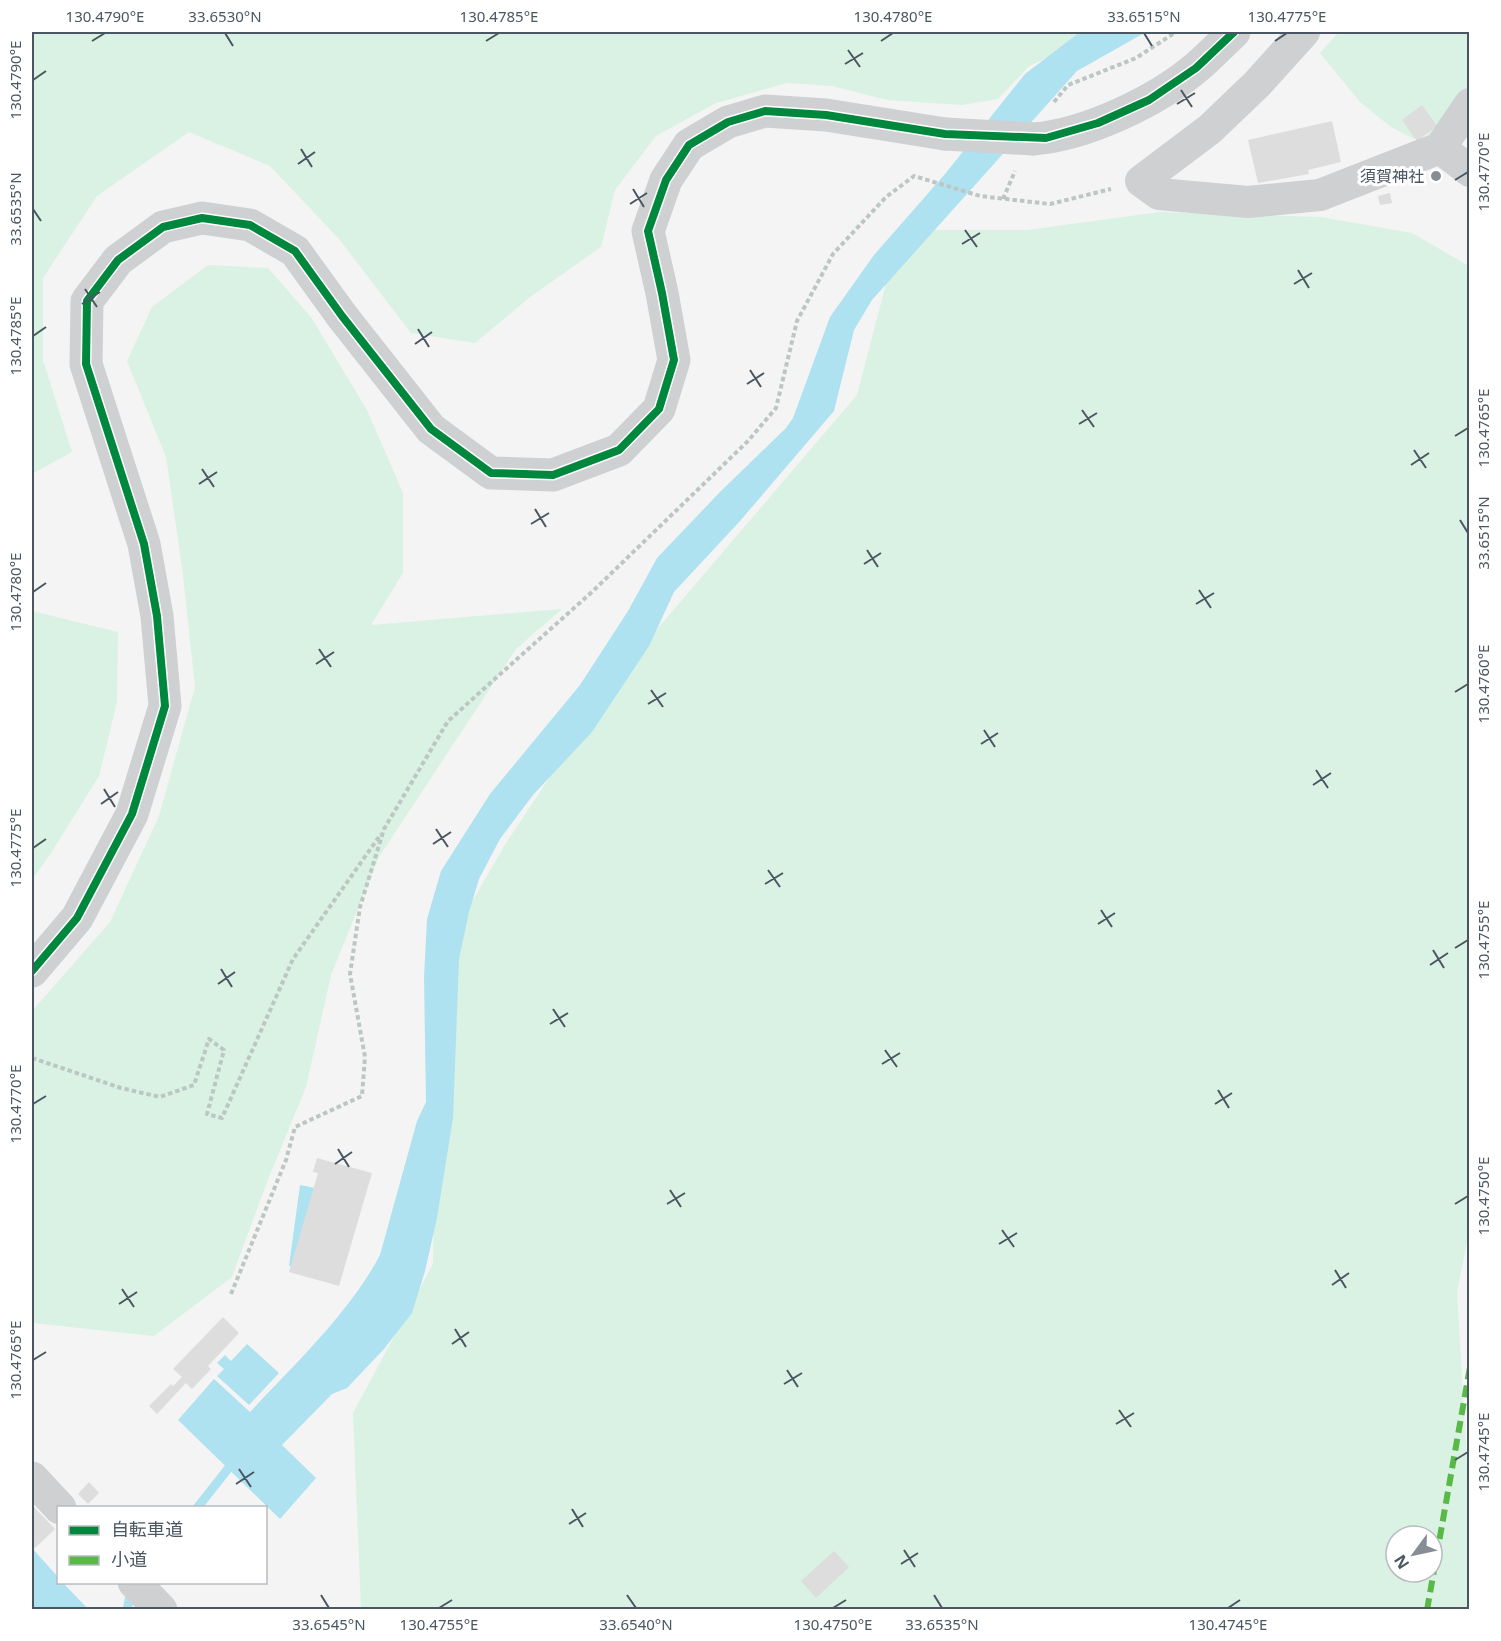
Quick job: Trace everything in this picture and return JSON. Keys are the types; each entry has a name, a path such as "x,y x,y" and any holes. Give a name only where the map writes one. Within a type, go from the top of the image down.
{"street":[{"path":"32,971 77,918 132,814 165,706 157,616 144,544 86,364 87,301 118,260 163,227 202,218 250,225 295,251 342,316 431,429 491,473 553,475 619,450 659,410 674,360 648,231 666,180 689,145 728,122 765,111 826,116 945,134 1046,138 1098,123 1149,100 1196,68 1234,32"},
{"path":"1304,32 1257,84 1210,129 1141,182 1159,194 1248,202 1320,195 1440,148 1470,104"},
{"path":"1440,148 1470,171"},
{"path":"32,1478 58,1506"},
{"path":"136,1584 161,1610"}],"path":[{"path":"32,1058 121,1088 160,1097 194,1085 209,1039 224,1050 207,1114 222,1118 293,960 384,829 448,722 593,591 748,441 776,408 797,321 833,254 886,197 914,176 980,196 1050,204 1141,182"},
{"path":"231,1294 286,1160 295,1127 362,1096 365,1057 350,974 360,907 384,829"}],"green space":[{"path":"32,32 1103,32 1029,66 998,99 962,105 887,100 832,86 787,83 716,103 656,136 615,190 601,247 530,297 475,343 411,333 339,239 270,166 189,132 97,196 43,278 43,360 72,452 32,474"},
{"path":"1339,32 1469,32 1469,95 1440,131 1414,139 1391,127 1360,102 1320,53"},
{"path":"1160,212 1321,217 1412,233 1469,266 1470,1228 1457,1292 1469,1498 1469,1609 361,1609 353,1413 433,1264 437,962 506,843 617,676 857,395 900,230 1027,230"},
{"path":"208,265 268,268 311,317 367,410 403,493 403,573 371,625 562,609 516,649 379,857 331,975 306,1087 267,1182 232,1277 154,1336 32,1323 32,1011 110,922 159,816 195,687 183,575 166,457 127,361 152,307"},
{"path":"32,611 118,632 117,702 99,776 32,880"}],"water":[{"path":"1080,32 1146,32 1077,71 872,300 854,330 834,411 740,521 674,592 649,646 592,732 533,795 500,839 479,879 459,959 453,1118 437,1218 425,1271 412,1313 384,1349 347,1388 332,1394 282,1445 316,1478 280,1519 178,1420 214,1379 250,1412 303,1357 337,1317 368,1276 380,1255 417,1121 426,1102 424,978 427,919 441,871 490,794 580,685 628,611 657,558 786,428 793,418 830,317 874,255 945,174 1025,74"},
{"path":"300,1185 341,1193 328,1273 289,1266"},
{"path":"247,1344 279,1373 249,1405 217,1376 224,1369 217,1363 225,1355 231,1361"},
{"path":"32,1548 57,1576 57,1584 64,1584 88,1609 32,1609"}],"building":[{"path":"1422,105 1437,126 1417,141 1402,120"},
{"path":"1332,121 1341,162 1308,170 1309,174 1258,183 1248,140"},
{"path":"1390,193 1392,203 1380,205 1378,196"},
{"path":"317,1158 372,1173 339,1286 289,1272 318,1173 313,1172"},
{"path":"223,1317 239,1333 208,1366 211,1369 192,1389 186,1383 157,1414 149,1406 171,1384 173,1386 182,1377 173,1369"},
{"path":"89,1482 99,1493 88,1504 78,1494"},
{"path":"33,1506 55,1529 35,1548 32,1545"},
{"path":"834,1551 849,1567 816,1598 801,1581"}],"waterway":[{"path":"199,1506 235,1460"},
{"path":"127,1610 131,1591"}],"marked path":[{"path":"1427,1610 1470,1367"}],"cycle path":[{"path":"32,971 77,918 132,814 165,706 157,616 144,544 86,364 87,301 118,260 163,227 202,218 250,225 295,251 342,316 431,429 491,473 553,475 619,450 659,409 674,360 648,231 666,180 689,145 728,122 765,111 826,115 945,134 1046,138 1098,123 1149,100 1196,68 1234,32"}],"place":[{"name":"須賀神社","path":"1436,176"}]}
